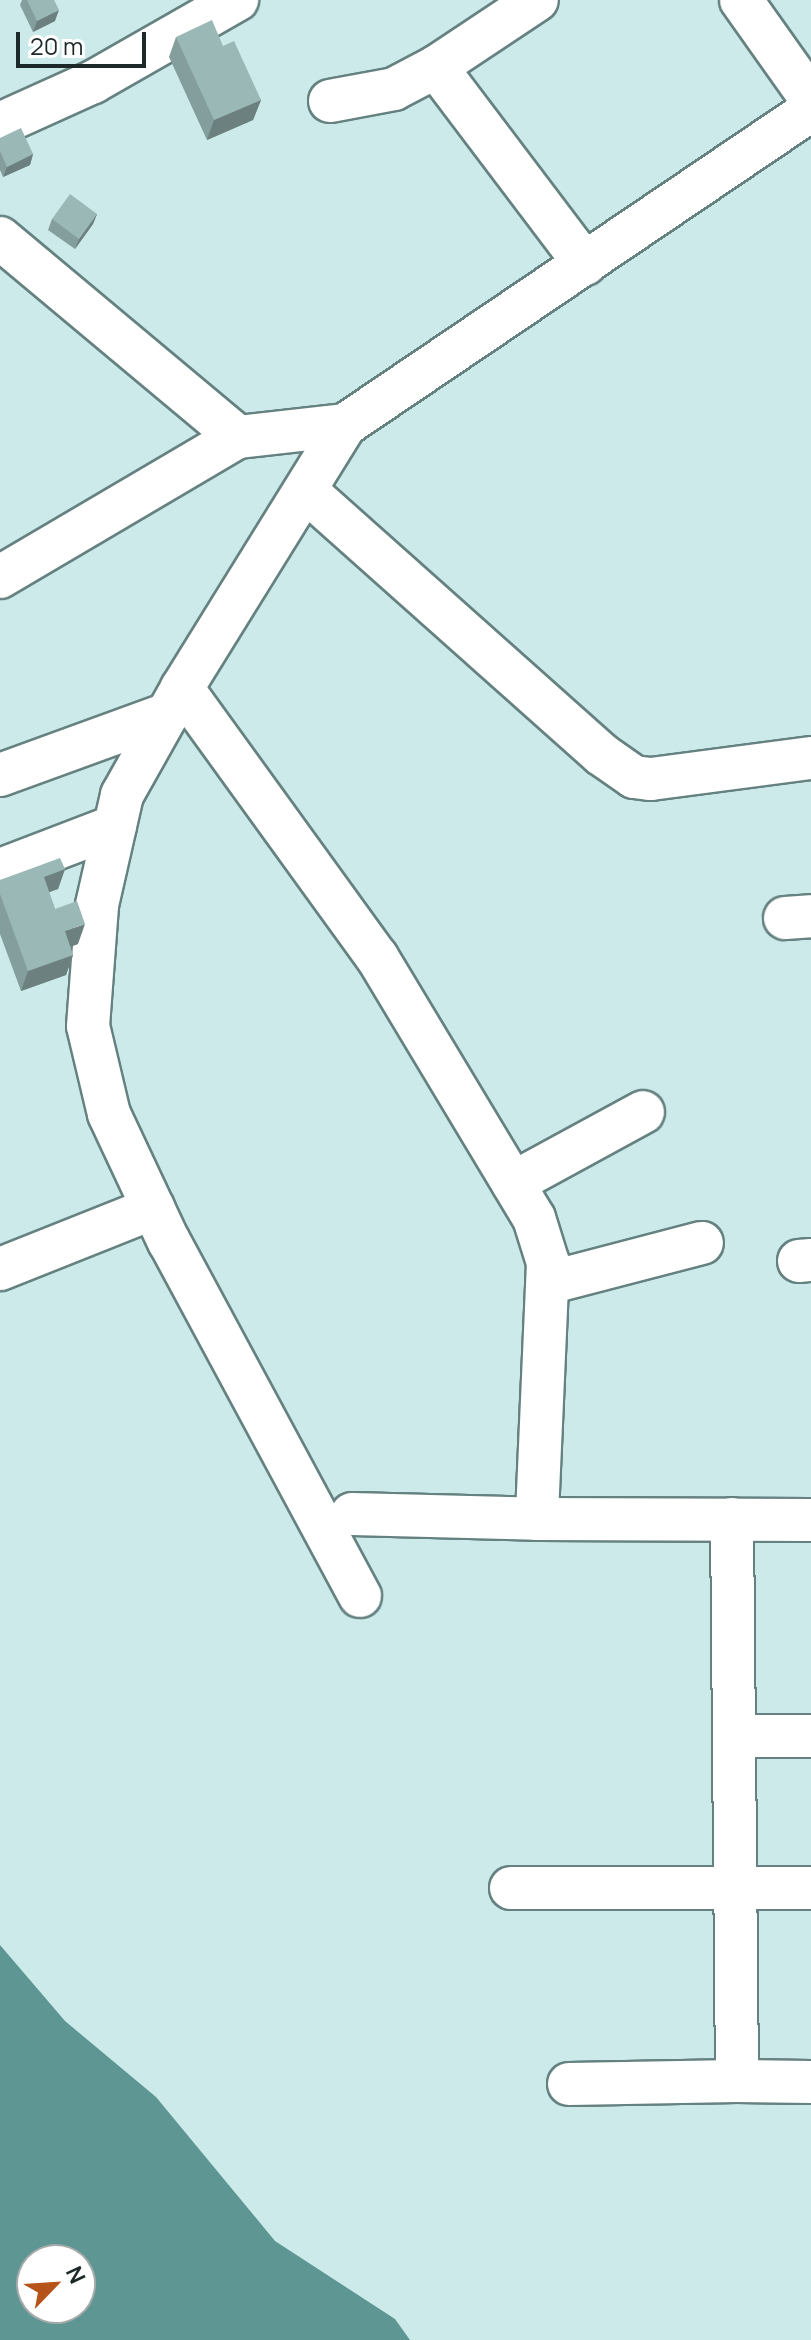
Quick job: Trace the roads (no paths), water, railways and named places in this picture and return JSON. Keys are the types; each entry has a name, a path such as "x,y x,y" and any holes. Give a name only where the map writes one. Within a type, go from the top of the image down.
{"street":[{"path":"0,124 93,82 237,0"},
{"path":"330,101 394,89 436,67 537,0"},
{"path":"741,0 811,99"},
{"path":"436,67 585,264"},
{"path":"360,1596 153,1208 109,1114 88,1026 97,905 122,795 175,701 345,425 811,110"},
{"path":"0,238 238,437"},
{"path":"6,561 238,437 345,425"},
{"path":"306,491 601,754 634,777 651,779 811,758"},
{"path":"0,775 175,701"},
{"path":"175,701 377,957 534,1218 548,1263 537,1519"},
{"path":"0,870 115,826"},
{"path":"513,1183 643,1112"},
{"path":"0,1269 153,1208"},
{"path":"548,1283 702,1243"},
{"path":"352,1514 537,1519 811,1520"},
{"path":"732,1519 737,1736 737,2081"},
{"path":"737,1736 811,1736"},
{"path":"511,1888 811,1888"},
{"path":"569,2084 811,2082"}],"water":[{"path":"0,1945 65,2021 156,2097 275,2241 395,2319 410,2340 0,2340"}]}
